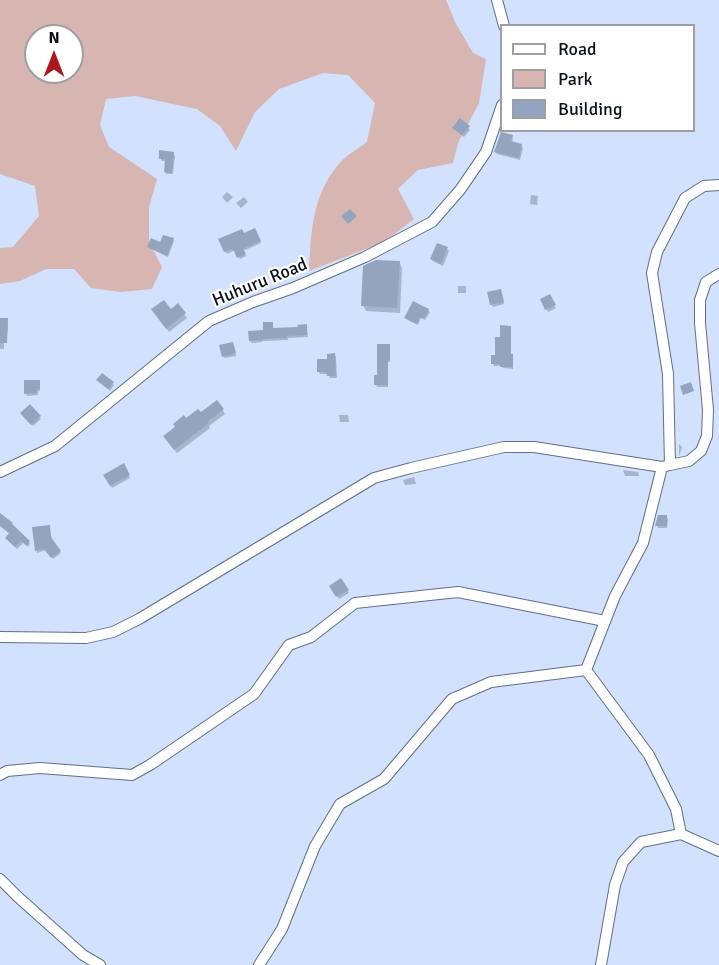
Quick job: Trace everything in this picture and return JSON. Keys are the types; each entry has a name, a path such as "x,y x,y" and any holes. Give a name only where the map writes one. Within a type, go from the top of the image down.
{"street":[{"path":"497,0 503,24"},
{"name":"Huhuru Road","path":"0,472 55,446 209,321 365,257 432,222 460,190 486,152 500,108"},
{"path":"586,670 615,596 643,543 666,466 668,374 652,273 657,252 685,198 704,186 719,185"},
{"path":"0,637 86,638 113,632 139,619 374,478 411,468 504,447 534,447 666,466 689,461 701,451 707,436 708,410 700,300 706,282 719,274"},
{"path":"0,775 7,771 40,768 132,774 150,765 254,694 289,645 311,637 355,603 458,592 605,621"},
{"path":"586,670 649,755 676,809 681,834"},
{"path":"259,965 282,929 315,846 340,804 384,779 452,699 491,682 586,670"},
{"path":"601,965 615,885 623,862 641,842 681,834 719,852"},
{"path":"0,879 83,955 100,965"}],"green space":[{"path":"0,0 446,0 455,22 473,53 486,59 479,103 458,143 453,163 418,170 398,189 414,219 384,242 309,271 314,215 323,189 341,162 367,142 375,103 348,75 323,73 279,89 255,112 236,151 220,126 197,109 135,96 106,99 100,125 109,147 157,179 149,207 149,242 162,267 152,289 121,292 91,288 74,269 46,269 20,281 0,284 0,248 13,247 39,216 35,186 0,174"}],"building":[{"path":"460,118 470,126 462,135 452,128"},
{"path":"501,132 513,135 511,141 522,144 519,158 494,152"},
{"path":"159,150 174,152 172,173 164,172 165,159 159,159"},
{"path":"350,209 357,216 348,224 341,216"},
{"path":"255,228 261,241 243,249 246,254 237,258 233,249 224,252 218,239 242,229 244,233"},
{"path":"163,235 174,238 167,256 147,247 151,238 160,242"},
{"path":"437,243 448,247 441,264 430,259"},
{"path":"376,260 400,261 397,308 361,306 363,266"},
{"path":"501,289 504,302 490,305 487,292"},
{"path":"550,294 556,305 545,310 540,299"},
{"path":"164,300 171,309 178,303 186,313 166,329 151,309"},
{"path":"413,301 429,309 424,319 420,317 417,324 404,318"},
{"path":"0,318 8,318 7,343 0,343"},
{"path":"263,322 273,322 273,328 298,327 297,325 307,324 307,335 249,341 248,331 263,330"},
{"path":"500,325 511,326 513,367 491,364 491,355 495,355 495,337 500,337"},
{"path":"233,342 236,353 222,357 219,345"},
{"path":"377,344 390,344 388,385 374,385 374,375 377,375"},
{"path":"335,353 336,376 327,376 326,372 317,372 317,359 327,359 327,354"},
{"path":"102,373 114,382 108,389 96,380"},
{"path":"24,380 40,380 40,389 37,389 37,393 24,394"},
{"path":"691,382 694,391 683,395 680,386"},
{"path":"217,400 224,409 174,450 163,436 175,427 173,424 184,415 186,418 198,409 201,412"},
{"path":"30,404 41,416 31,425 20,413"},
{"path":"124,463 130,475 110,486 103,475"},
{"path":"0,513 30,541 26,545 21,541 15,547 5,538 9,533 0,526"},
{"path":"658,515 667,515 667,526 655,526"},
{"path":"50,525 51,537 61,551 51,558 44,549 35,551 32,527"},
{"path":"341,578 349,590 336,597 329,586"}]}
